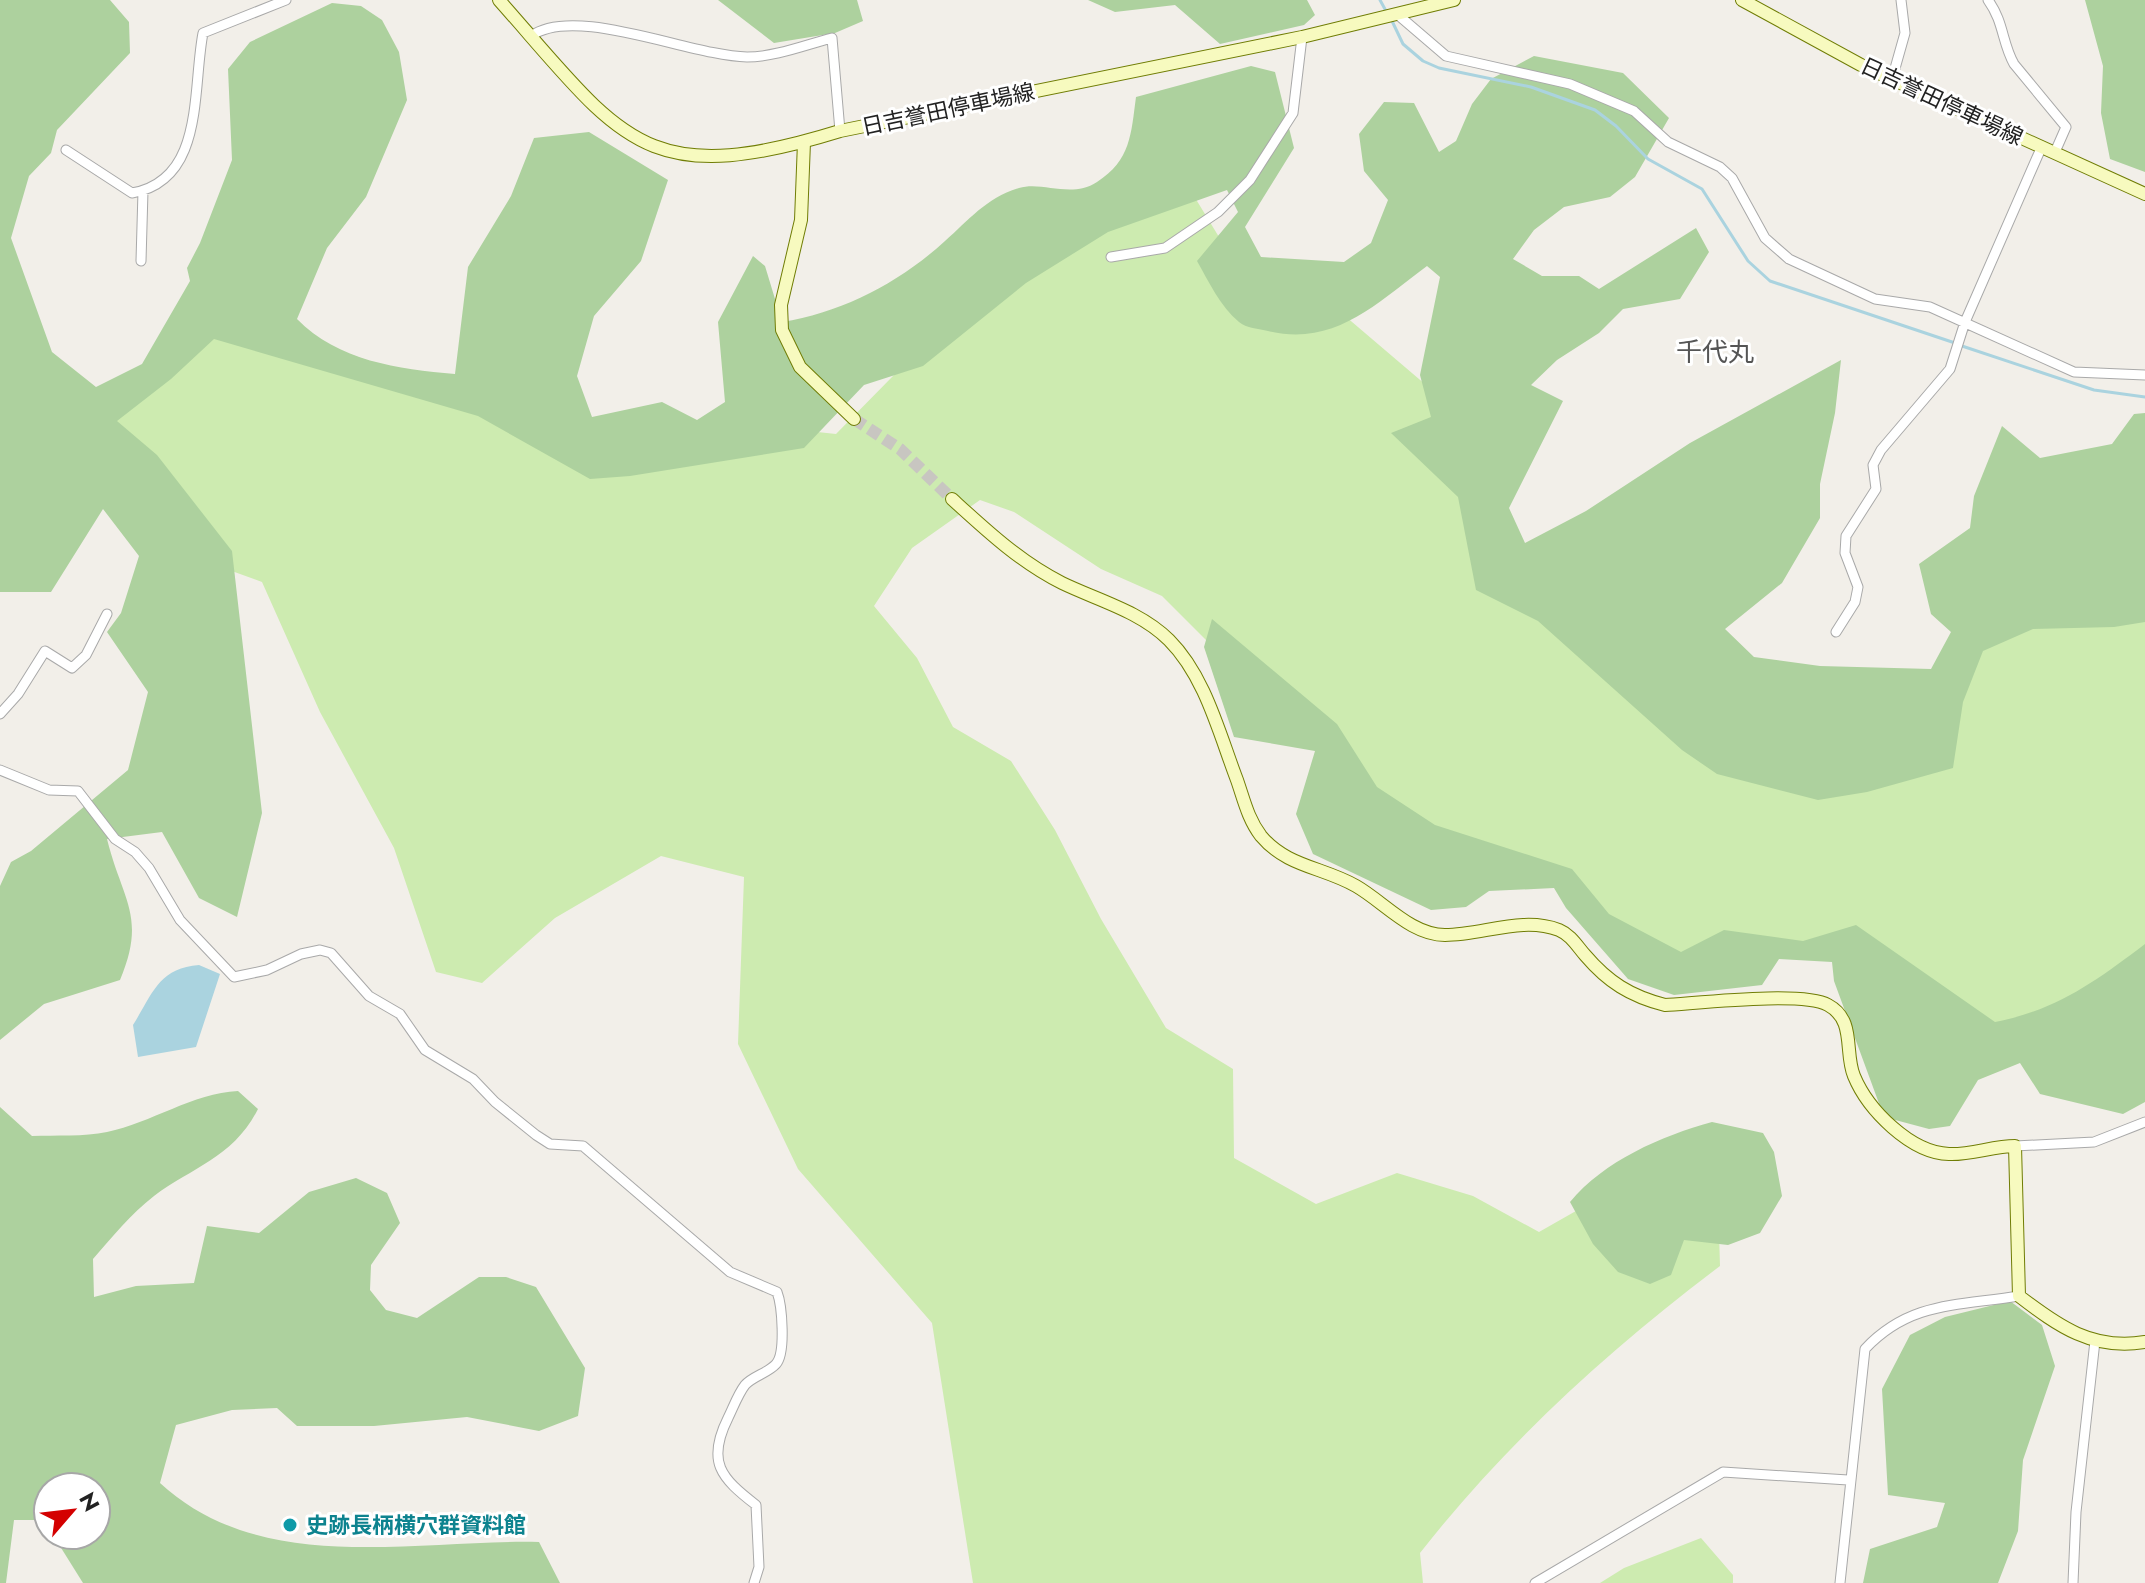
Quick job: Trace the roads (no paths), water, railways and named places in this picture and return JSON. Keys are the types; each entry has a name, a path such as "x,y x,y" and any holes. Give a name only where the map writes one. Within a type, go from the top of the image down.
{"street":[{"path":"66,150 112,183 132,193 168,178 184,154 196,105 203,33 286,0"},
{"name":"日吉誉田停車場線","path":"499,0 599,113 635,140 665,153 722,157 1302,37 1454,0"},
{"name":"日吉誉田停車場線","path":"1742,0 1892,79 2145,194"},
{"path":"1892,79 1905,33 1901,0"},
{"path":"1988,0 2004,26 2008,54 2014,64 2066,127 2055,152"},
{"path":"1397,14 1446,56 1570,84 1634,111 1668,142 1720,167 1732,178 1765,238 1789,259 1875,299 1930,307 2074,372 2145,375"},
{"path":"531,36 544,27 598,27 700,52 749,57 832,38 840,131"},
{"path":"1111,257 1165,248 1218,212 1250,180 1293,113 1302,37"},
{"path":"804,142 801,220 781,305 782,330 800,367 854,419"},
{"path":"1836,632 1855,602 1858,587 1845,553 1846,536 1876,489 1873,465 1950,369 1965,322 2042,146"},
{"path":"141,261 143,191"},
{"path":"952,499 1021,559 1060,582 1141,619 1168,638 1190,666 1202,689 1250,818 1273,849 1296,864 1356,886 1393,913 1431,932 1459,934 1533,925 1555,929 1578,945 1619,988 1632,996 1665,1005 1803,997 1822,1002 1837,1012 1846,1028 1853,1074 1862,1090 1910,1140 1925,1149 1949,1154 2015,1146 2094,1142 2145,1122"},
{"path":"0,714 18,694 45,651 72,668 86,655 107,614"},
{"path":"0,770 49,790 78,791 115,839 135,852 149,868 163,894 199,944 234,977 267,970 301,954 320,950 331,953 369,996 400,1014 425,1050 473,1079 495,1102 536,1135 550,1144 583,1146 730,1272 777,1292 781,1301 781,1355 776,1365 746,1384 716,1447 719,1468 736,1489 756,1505 759,1567 754,1583"},
{"path":"2015,1146 2019,1296"},
{"path":"1840,1583 1848,1480 1865,1349 1894,1323 1919,1311 2019,1296 2078,1337 2095,1341 2145,1342"},
{"path":"2073,1583 2076,1512 2095,1341"},
{"path":"1535,1583 1723,1472 1848,1480"}],"water":[{"path":"199,965 220,974 196,1047 138,1057 133,1025 152,993 175,971"}],"waterway":[{"path":"1380,0 1386,11"},
{"path":"1392,21 1403,44 1423,61 1439,68 1531,87 1595,110 1616,126 1648,159 1702,189 1748,261 1770,281 1955,343"},
{"path":"1962,346 2094,390 2145,397"}],"tunnel":[{"path":"854,419 900,449 952,499"}],"place":[{"name":"史跡長柄横穴群資料館","path":"290,1525"}],"district":[{"name":"千代丸","path":"1715,352"}]}
